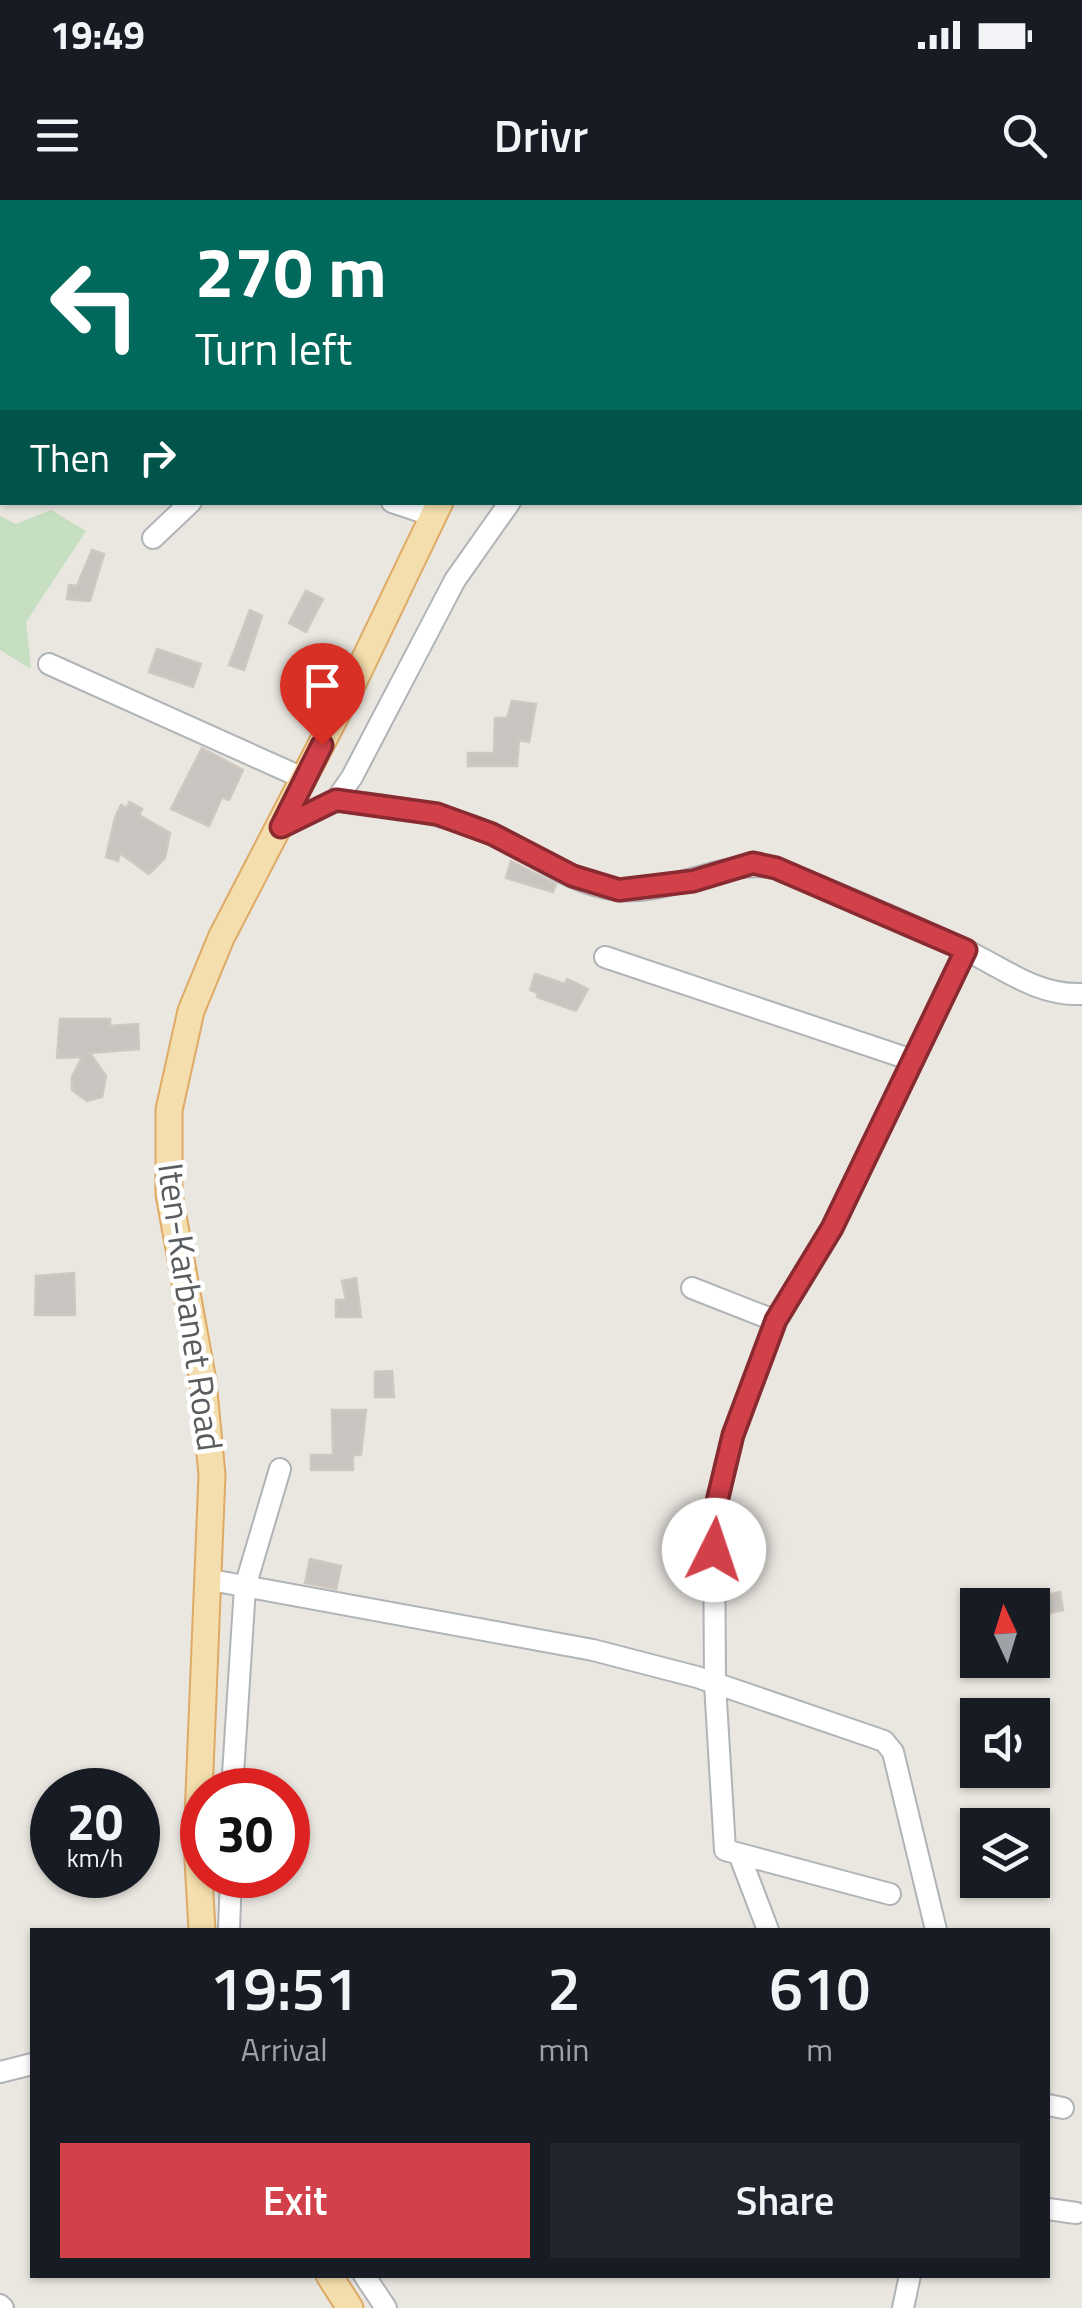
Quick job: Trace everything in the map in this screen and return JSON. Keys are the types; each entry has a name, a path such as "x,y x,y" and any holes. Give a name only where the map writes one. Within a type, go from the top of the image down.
{"main road":[{"name":"Iten-Karbanet Road","path":"202,1928 197,1843 200,1709 211,1580 212,1475 203,1382 169,1194 169,1110 191,1011 221,938 281,827 437,509"},
{"path":"332,2278 350,2308"}],"street":[{"path":"153,538 188,505"},
{"path":"411,505 437,509"},
{"path":"281,827 336,800 391,706 454,580 508,505"},
{"path":"49,664 305,779"},
{"path":"336,800 437,814 492,834 573,876 619,890 693,881 753,863 776,868 966,950 1036,986 1064,994 1082,994"},
{"path":"890,1894 725,1850 715,1684 714,1514 733,1435 776,1320 832,1228 966,950"},
{"path":"605,957 912,1060"},
{"path":"692,1288 776,1320"},
{"path":"233,1768 245,1587 280,1469"},
{"path":"211,1580 592,1650 715,1684 884,1740 893,1752 936,1928"},
{"path":"739,1854 767,1928"},
{"path":"230,1898 230,1928"},
{"path":"0,2072 30,2064"},
{"path":"1050,2209 1076,2214"},
{"path":"366,2278 386,2308"},
{"path":"903,2308 909,2278"}],"green space":[{"path":"51,510 86,531 26,622 31,669 0,650 0,516 16,524"}],"building":[{"path":"92,550 104,554 90,601 67,599 69,585 77,586"},
{"path":"306,591 323,599 306,632 289,623"},
{"path":"250,610 262,616 244,670 229,665"},
{"path":"157,649 201,664 193,687 149,672"},
{"path":"512,701 536,704 529,742 519,740 517,766 468,766 468,753 494,753 495,718 507,718"},
{"path":"202,748 243,770 229,800 222,797 209,826 171,809"},
{"path":"130,802 142,809 139,815 170,833 165,858 149,874 120,853 118,861 106,857 115,818 121,805 126,808"},
{"path":"511,861 556,884 553,892 506,878"},
{"path":"535,974 565,984 567,979 588,989 576,1011 537,997 538,993 530,990"},
{"path":"60,1019 110,1019 110,1026 138,1024 139,1049 90,1053 106,1076 102,1097 87,1101 72,1090 72,1077 82,1057 57,1058"},
{"path":"74,1273 75,1315 35,1315 36,1276"},
{"path":"356,1278 361,1317 336,1317 336,1300 346,1300 342,1281"},
{"path":"392,1371 394,1397 375,1397 375,1372"},
{"path":"332,1410 366,1410 361,1455 353,1455 353,1470 311,1470 311,1455 333,1455"},
{"path":"310,1559 341,1566 336,1589 305,1583"},
{"path":"1060,1592 1063,1610 1050,1613 1050,1594"}],"route":[{"path":"322,745 281,827 336,800 437,814 492,834 573,876 619,890 693,881 753,863 776,868 966,950 832,1228 776,1320 733,1435 714,1514 714,1550"}]}
